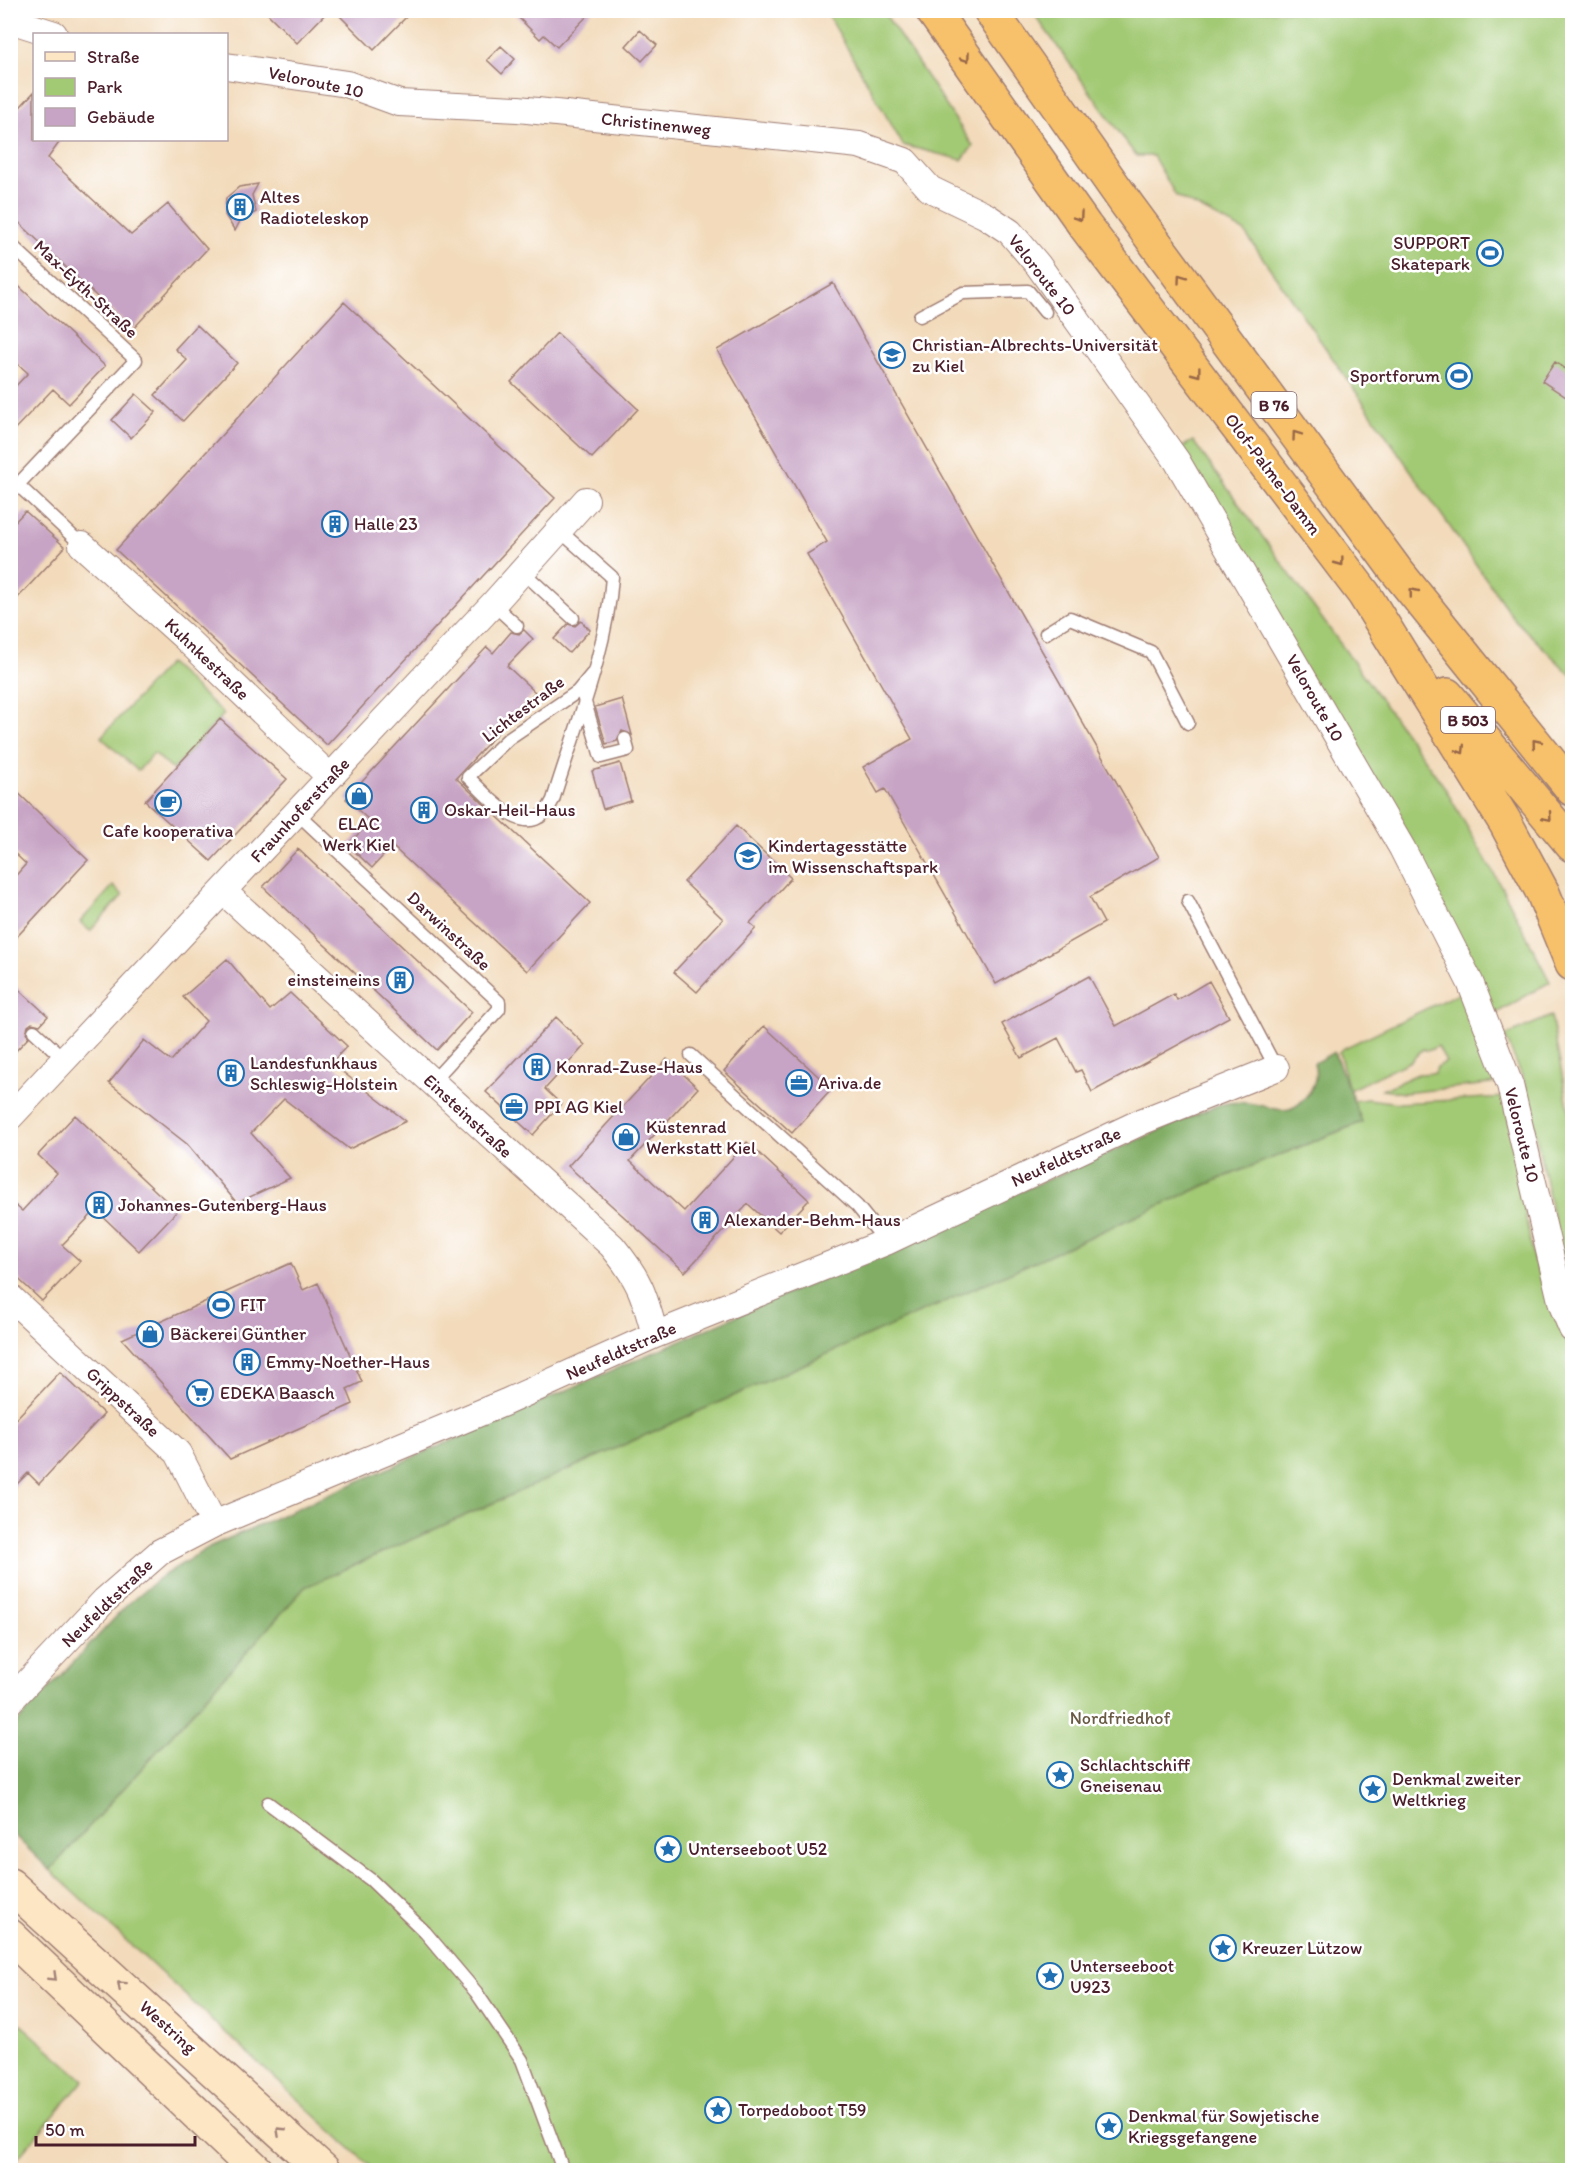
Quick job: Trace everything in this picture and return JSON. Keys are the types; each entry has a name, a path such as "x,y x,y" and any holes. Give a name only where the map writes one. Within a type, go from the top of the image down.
{"highway":[{"name":"Olof-Palme-Damm","path":"932,10 1085,226 1364,594 1505,822 1543,893 1572,964"},
{"name":"B 76","path":"990,10 1128,206 1395,569 1572,789"},
{"name":"B 503","path":"1364,594 1572,845"}],"main road":[{"name":"Westring","path":"10,1885 323,2170"},
{"path":"10,1936 256,2170"}],"street":[{"path":"10,20 51,33"},
{"name":"Veloroute 10","path":"228,66 347,84 385,100 405,104"},
{"name":"Christinenweg","path":"405,104 518,109 843,143 866,147 905,161"},
{"name":"Veloroute 10","path":"905,161 923,184 937,194 1004,227 1038,265 1177,461 1402,848 1470,982 1510,1085 1562,1305 1572,1329"},
{"name":"Fraunhoferstraße","path":"10,1117 523,572 586,500"},
{"name":"Kuhnkestraße","path":"82,545 183,636 330,777"},
{"name":"Einsteinstraße","path":"224,892 612,1246 634,1273 644,1295 655,1335"},
{"name":"Neufeldtstraße","path":"10,1701 105,1600 160,1552 214,1524 506,1402 655,1335 886,1242 1143,1121 1276,1068"},
{"name":"Grippstraße","path":"10,1297 178,1454 214,1524"}],"lane":[{"name":"Max-Eyth-Straße","path":"10,244 136,360 14,489"},
{"path":"920,316 963,293 1028,291 1045,312"},
{"path":"14,489 82,545"},
{"name":"Lichtestraße","path":"560,531 612,577 609,613 592,674 548,811 538,818 517,819 506,813 468,777 509,738 577,692 592,674"},
{"path":"523,572 573,618"},
{"path":"493,604 517,626"},
{"path":"1046,633 1070,618 1151,652 1188,723"},
{"path":"584,698 610,755"},
{"name":"Darwinstraße","path":"297,813 499,1002 499,1009 432,1082"},
{"path":"1188,901 1276,1068"},
{"path":"34,1031 64,1059"},
{"path":"691,1054 856,1206 886,1242"},
{"path":"268,1803 371,1880 425,1932 476,1992 522,2060 563,2170"}],"green space":[{"path":"826,11 883,11 973,146 962,160 903,145"},
{"name":"Sportforum","path":"1032,11 1572,11 1572,676 1514,619 1244,231 1176,196 1153,156 1136,156"},
{"path":"1193,441 1443,785 1501,886 1550,982 1493,1015 1178,449"},
{"path":"169,663 224,714 173,770 154,753 138,771 101,737"},
{"path":"113,886 123,895 90,931 80,922"},
{"path":"1463,991 1499,1083 1403,1093 1382,1090 1418,1074 1435,1073 1437,1067 1446,1062 1438,1046 1428,1051 1423,1049 1411,1061 1349,1090 1339,1052 1342,1049"},
{"path":"1551,1016 1572,1127 1572,1281 1560,1249 1525,1083 1505,1036"},
{"path":"1334,1052 1362,1122 1217,1180 305,1587 50,1870 11,1832 10,1730 127,1605 159,1578 211,1546 1218,1105 1243,1102 1282,1110 1296,1106 1303,1101 1314,1084 1316,1074 1314,1063"},
{"name":"Nordfriedhof","path":"1505,1097 1533,1258 1572,1354 1572,2170 374,2170 50,1870 305,1587 1217,1180 1362,1122 1353,1101 1367,1099 1399,1103"},
{"path":"11,2016 84,2080 11,2166"}],"building":[{"path":"264,10 329,10 297,43"},
{"path":"334,10 413,10 374,50"},
{"path":"511,10 593,10 557,47 544,35 540,39"},
{"path":"640,30 657,45 642,61 626,46"},
{"path":"501,46 515,59 502,74 487,60"},
{"path":"33,93 33,141 60,141 48,158 131,235 168,204 207,249 132,330 10,214 10,118"},
{"name":"Altes Radioteleskop","path":"258,184 252,195 256,212 240,221 235,231 225,215 226,198 239,187"},
{"path":"10,278 105,366 69,404 53,389 10,434 10,392 28,373 10,357"},
{"path":"833,283 1159,857 1090,897 1104,923 996,984 885,789 878,793 863,767 912,739 807,554 827,542 717,350"},
{"name":"Halle 23","path":"344,302 555,498 327,745 116,550"},
{"path":"197,325 237,363 183,421 155,395 187,360 175,349"},
{"path":"557,333 638,409 592,458 511,382"},
{"path":"1555,362 1572,373 1572,388 1566,397 1542,381"},
{"path":"136,394 156,412 131,438 112,420"},
{"path":"25,511 65,547 10,606 10,527"},
{"path":"581,621 590,630 569,653 554,639 568,624 575,626"},
{"name":"Oskar-Heil-Haus","path":"524,630 533,639 507,666 535,692 456,778 590,903 527,971 392,846 372,868 348,845 370,821 346,799 487,647 493,653 511,632 519,634"},
{"path":"622,699 632,735 622,731 617,741 606,744 595,707"},
{"path":"220,719 287,779 211,861 145,801"},
{"path":"620,763 631,801 603,809 592,771"},
{"path":"10,785 88,860 10,944 10,882 26,864 10,849"},
{"path":"736,826 791,878 750,923 756,928 697,992 674,972 723,919 684,882"},
{"name":"einsteineins","path":"298,849 472,1012 437,1050 263,887"},
{"name":"Landesfunkhaus Schleswig-Holstein","path":"227,959 270,1010 290,993 347,1046 331,1063 406,1121 349,1149 284,1099 251,1133 290,1178 237,1203 187,1144 109,1083 144,1040 171,1061 206,1021 183,997"},
{"path":"1089,976 1116,1026 1174,994 1177,1000 1209,981 1229,1017 1092,1092 1081,1070 1076,1072 1058,1038 1021,1058 1002,1024"},
{"path":"10,981 48,1016 40,1025 32,1023 28,1026 26,1033 29,1037 10,1057"},
{"name":"Konrad-Zuse-Haus","path":"556,1017 585,1045 545,1089 561,1104 533,1135 486,1092"},
{"path":"764,1026 832,1089 792,1133 724,1071"},
{"path":"667,1059 698,1088 630,1161 684,1211 747,1142 809,1200 779,1232 748,1204 685,1272 568,1166"},
{"name":"Johannes-Gutenberg-Haus","path":"75,1115 177,1211 139,1251 96,1210 62,1245 80,1261 42,1301 10,1271 10,1201 22,1211 57,1173 38,1155"},
{"name":"Emmy-Noether-Haus","path":"291,1263 303,1290 318,1283 362,1382 347,1389 353,1404 230,1459 122,1339"},
{"path":"60,1372 104,1414 39,1484 28,1473 10,1491 10,1425"}],"place":[{"name":"Altes Radioteleskop","path":"240,207"},
{"name":"SUPPORT Skatepark","path":"1490,253"},
{"name":"Christian-Albrechts-Universität zu Kiel","path":"892,355"},
{"name":"Sportforum","path":"1459,376"},
{"name":"Halle 23","path":"335,524"},
{"name":"ELAC Werk Kiel","path":"359,796"},
{"name":"Cafe kooperativa","path":"168,803"},
{"name":"Oskar-Heil-Haus","path":"424,810"},
{"name":"Kindertagesstätte im Wissenschaftspark","path":"748,856"},
{"name":"einsteineins","path":"400,980"},
{"name":"Konrad-Zuse-Haus","path":"537,1067"},
{"name":"Landesfunkhaus Schleswig-Holstein","path":"231,1073"},
{"name":"Ariva.de","path":"799,1083"},
{"name":"PPI AG Kiel","path":"514,1107"},
{"name":"Küstenrad Werkstatt Kiel","path":"626,1137"},
{"name":"Johannes-Gutenberg-Haus","path":"99,1205"},
{"name":"Alexander-Behm-Haus","path":"705,1220"},
{"name":"FIT","path":"221,1305"},
{"name":"Bäckerei Günther","path":"150,1334"},
{"name":"Emmy-Noether-Haus","path":"247,1362"},
{"name":"EDEKA Baasch","path":"200,1393"},
{"name":"Schlachtschiff Gneisenau","path":"1060,1775"},
{"name":"Denkmal zweiter Weltkrieg","path":"1373,1789"},
{"name":"Unterseeboot U52","path":"668,1849"},
{"name":"Kreuzer Lützow","path":"1223,1948"},
{"name":"Unterseeboot U923","path":"1050,1976"},
{"name":"Torpedoboot T59","path":"718,2110"},
{"name":"Denkmal für Sowjetische Kriegsgefangene","path":"1109,2126"}]}
